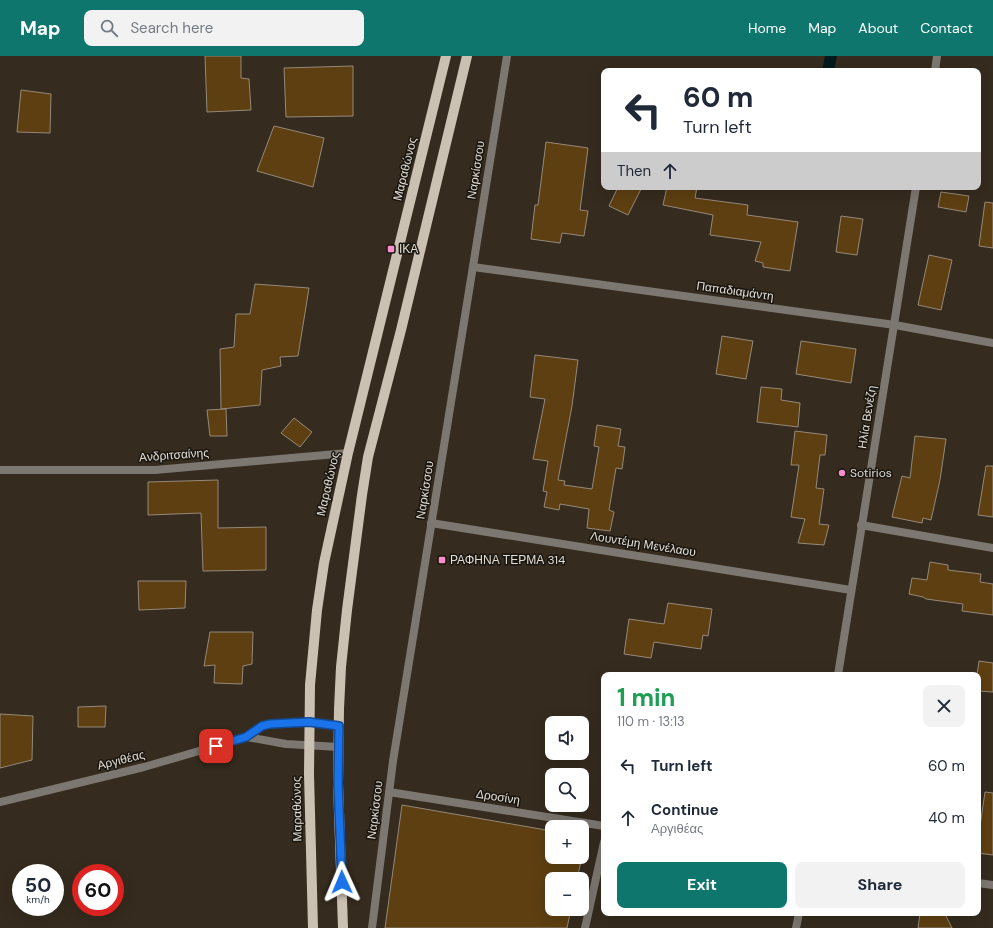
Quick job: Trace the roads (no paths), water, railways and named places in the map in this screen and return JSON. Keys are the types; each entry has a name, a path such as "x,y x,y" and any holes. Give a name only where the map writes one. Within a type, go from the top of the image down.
{"main road":[{"name":"Μαραθώνος","path":"313,928 309,722 310,685 318,602 333,519 348,453 446,56"},
{"path":"343,928 338,784 341,667 346,617 368,457 401,330 467,56"}],"street":[{"name":"Ναρκίσσου","path":"372,928 389,792 507,56"},
{"path":"935,68 937,56"},
{"name":"Ηλία Βενέζη","path":"838,672 916,190"},
{"name":"Παπαδιαμάντη","path":"473,267 895,325 993,343"},
{"name":"Ανδριτσαίνης","path":"0,470 155,470 348,453"},
{"name":"Λουντέμη Μενέλαου","path":"431,524 851,590"},
{"path":"862,525 993,548"},
{"path":"246,737 262,726 270,724 309,722 339,726"},
{"path":"246,737 286,744 339,746"},
{"name":"Αργιθέας","path":"0,802 144,767 246,737"},
{"name":"Δροσίνη","path":"389,792 601,826"},
{"path":"585,928 601,856"},
{"path":"981,883 993,885"},
{"path":"796,928 798,916"}],"water":[{"path":"825,56 837,56 835,68 823,68"}],"place":[{"name":"ΙΚΑ","path":"391,249"},
{"name":"Sotirios","path":"842,473"},
{"name":"ΡΑΦΗΝΑ ΤΕΡΜΑ 314","path":"442,560"}]}
